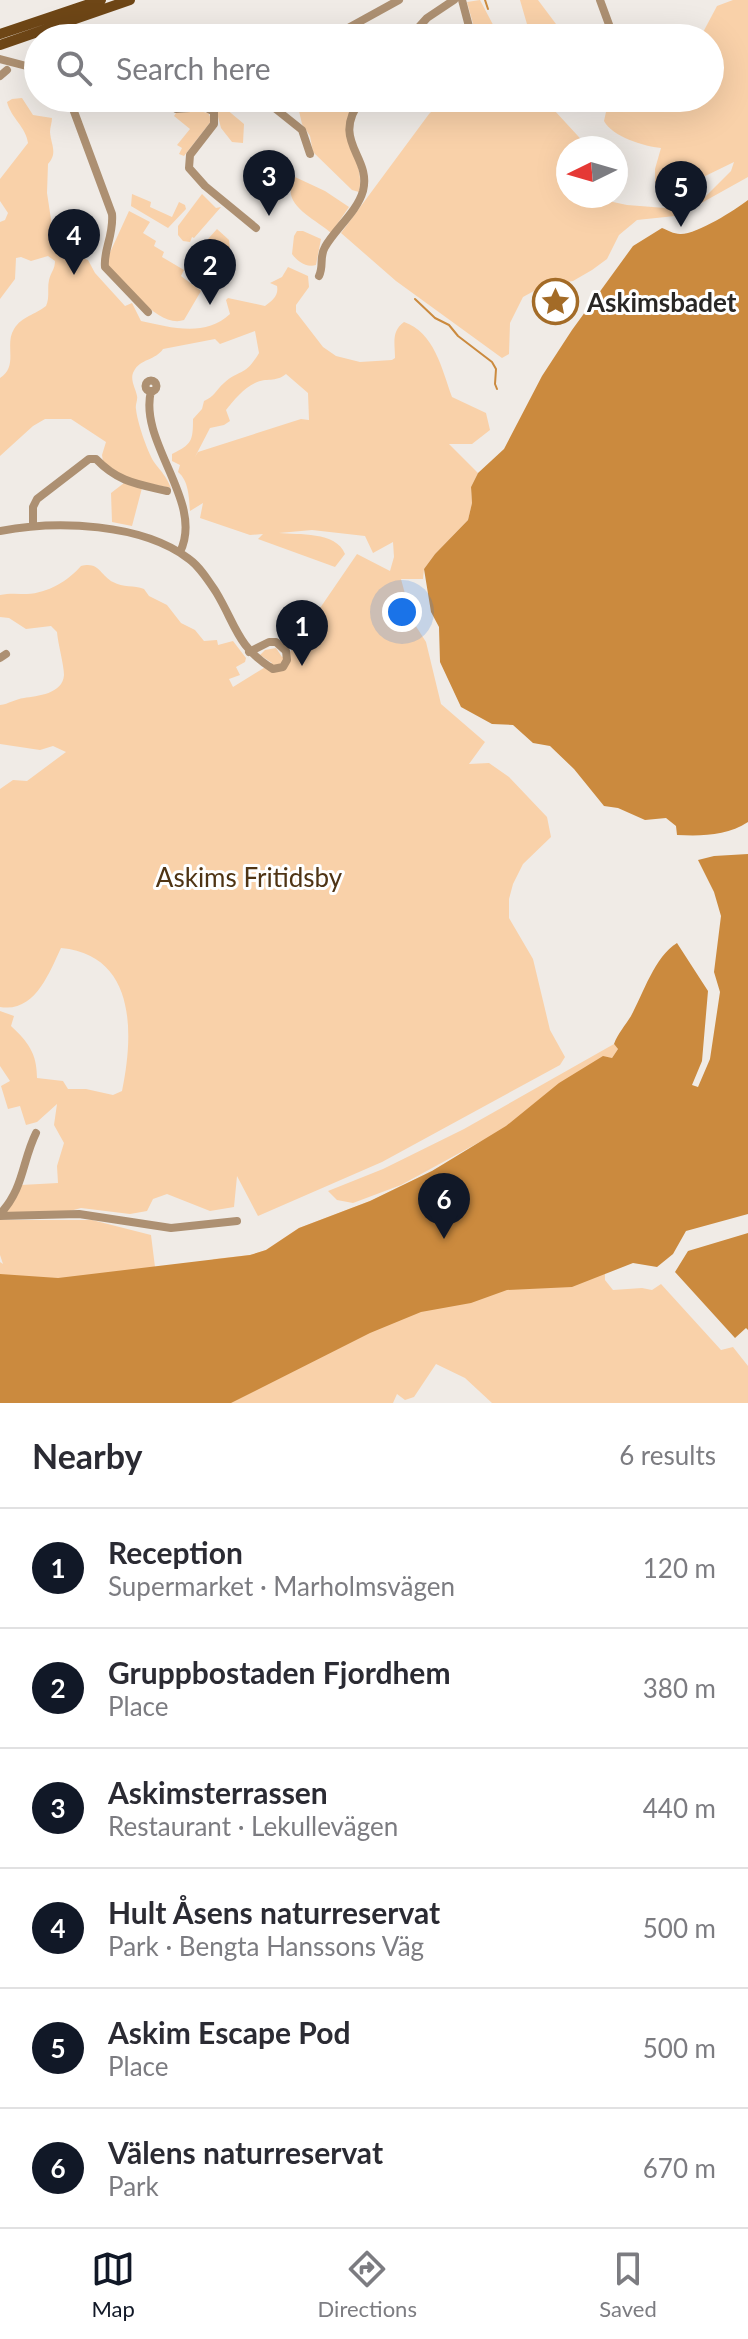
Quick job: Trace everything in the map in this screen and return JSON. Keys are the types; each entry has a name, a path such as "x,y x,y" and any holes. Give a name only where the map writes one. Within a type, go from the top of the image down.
{"main road":[{"path":"30,24 101,0"},
{"path":"61,24 130,0"},
{"path":"0,34 24,26"},
{"path":"0,45 24,37"}],"street":[{"path":"355,24 399,0"},
{"path":"422,24 454,0"},
{"path":"462,0 468,24"},
{"path":"600,0 609,24"},
{"path":"1,59 24,65"},
{"path":"74,112 112,214 113,233 104,265 148,312"},
{"path":"214,112 214,124 190,155 189,168 205,186 256,228"},
{"path":"280,112 302,130 310,154"},
{"path":"319,276 322,251 363,190 362,174 349,133 354,112"},
{"path":"151,391 148,404 153,429 179,495 186,538 180,552"},
{"path":"33,526 33,507 37,499 89,459 96,459 123,480 167,491"},
{"path":"0,531 33,526 95,528 149,538 180,552 208,580 249,652"},
{"path":"0,1215 23,1176 30,1144 36,1133"},
{"path":"0,1215 79,1214 171,1228 237,1221"}],"green space":[{"path":"480,0 493,24 473,24 467,2"},
{"path":"520,0 538,0 556,24 527,24"},
{"path":"733,0 748,0 748,177 696,206 731,171 734,162 673,189 655,183 661,148 621,136 604,121 606,112 724,112 724,24 707,24 717,6"},
{"name":"Askims Fritidsby","path":"22,98 24,112 52,118 50,132 53,152 48,164 47,193 54,239 70,246 77,256 88,260 95,273 125,306 132,303 141,321 175,328 198,328 209,326 230,314 228,298 265,306 277,293 277,286 270,283 282,277 288,267 308,276 309,287 296,305 296,312 323,347 336,356 360,362 392,360 395,358 397,329 404,322 423,334 430,343 452,397 486,413 490,430 472,444 449,444 478,473 471,487 472,503 468,520 435,554 424,569 423,579 401,579 412,620 426,642 441,704 485,742 469,764 489,763 509,777 547,817 551,837 523,864 509,899 509,918 533,959 550,1030 565,1057 560,1065 382,1162 258,1216 237,1176 234,1207 210,1211 167,1194 153,1199 147,1211 130,1214 81,1208 6,1213 21,1185 58,1183 57,1166 64,1143 54,1125 57,1104 37,1122 26,1125 20,1106 8,1109 1,1086 10,1081 0,1066 0,1011 14,1016 11,1026 30,1049 37,1078 63,1081 68,1089 113,1095 122,1091 128,1022 116,981 104,965 86,954 61,948 46,979 32,998 23,1004 0,1007 0,789 13,780 27,781 66,752 53,746 40,750 0,744 0,705 48,693 59,686 64,675 57,632 51,626 26,629 9,618 0,617 0,595 50,589 81,566 92,565 117,584 144,589 149,596 167,605 181,623 195,630 204,641 217,640 218,645 233,641 246,658 236,667 240,675 229,679 233,687 272,663 260,655 265,650 276,648 282,657 290,652 357,554 390,571 394,557 393,542 373,553 365,536 312,530 279,533 334,541 345,554 335,567 258,539 263,534 250,535 200,518 203,503 190,511 186,485 178,472 180,465 172,461 172,454 190,441 193,419 202,409 204,401 254,361 259,353 255,331 220,344 215,339 163,349 134,371 132,381 145,444 171,488 128,479 103,462 106,442 71,419 45,419 0,456 0,378 9,368 11,335 21,321 46,306 55,261 48,256 31,261 16,258 15,279 0,299 0,222 5,220 8,213 0,201 0,179 28,143 7,102","holes":["286,374 308,393 309,420 301,419 198,452 195,457 210,428 230,421 226,410 239,395 259,381"]},
{"path":"204,112 212,120 184,156 179,154 182,148 177,145 190,129 174,116 176,113"},
{"path":"217,112 230,112 244,124 243,143 232,142 221,128"},
{"path":"299,112 352,112 347,126 348,137 358,168 359,192 352,190 313,152 310,136"},
{"path":"431,112 556,112 578,136 556,136 556,208 628,208 628,205 691,210 675,216 637,220 619,235 607,259 592,270 573,281 543,286 523,297 510,323 509,354 502,358 396,281 341,233"},
{"path":"295,177 349,207 331,233 294,203 291,187"},
{"path":"132,194 151,202 150,207 172,217 179,202 186,209 168,228 131,206"},
{"path":"202,194 216,208 221,207 190,242 183,241 178,235 178,226"},
{"path":"129,211 150,222 143,233 156,241 154,246 164,252 162,257 184,270 181,276 201,291 184,320 174,321 153,311 108,266 107,259"},
{"path":"217,229 229,240 230,248 224,261 213,255 196,255 194,246 200,248"},
{"path":"297,231 321,239 316,265 302,263 292,254"},
{"path":"124,483 142,488 132,526 112,522 111,493"},
{"path":"614,1044 618,1049 612,1058 603,1057 605,1280 613,1290 652,1290 661,1284 721,1350 733,1347 748,1366 748,1403 492,1403 465,1378 436,1364 414,1397 405,1400 397,1394 393,1403 0,1403 0,1262 3,1264 0,1220 92,1220 151,1235 155,1267 250,1255 266,1250 299,1228 370,1201 432,1171 487,1138 401,1185 353,1203 337,1200 328,1191 383,1169 464,1129"}],"shaded area":[{"path":"748,200 748,822 723,833 677,835 676,826 666,818 645,820 618,808 604,806 574,769 550,746 533,743 513,725 492,724 461,707 440,662 439,627 431,612 424,569 468,520 472,503 471,487 478,473 504,449 542,376 633,246 662,228 680,234 696,231"},
{"path":"748,854 748,1214 686,1231 673,1254 657,1267 633,1263 572,1287 507,1290 471,1303 421,1312 370,1333 231,1403 0,1403 0,1274 58,1278 250,1255 266,1250 299,1228 370,1201 432,1171 506,1126 559,1083 603,1056 612,1058 618,1049 614,1044 656,966 677,943 708,991 702,1061 692,1085 698,1087 710,1059 720,992 714,972 721,916 714,892 698,860"},
{"path":"748,1233 748,1330 746,1328 735,1338 675,1272 688,1251"}],"waterway":[{"path":"485,0 488,9"},
{"path":"415,299 492,362 496,369 497,389"}],"place":[{"name":"Askimsterrassen","path":"269,216"},
{"name":"Askim Escape Pod","path":"681,227"},
{"name":"Hult Åsens naturreservat","path":"74,275"},
{"name":"Askimsbadet","path":"556,302"},
{"name":"Gruppbostaden Fjordhem","path":"210,305"},
{"name":"Reception","path":"302,666"},
{"name":"Välens naturreservat","path":"444,1239"}]}
